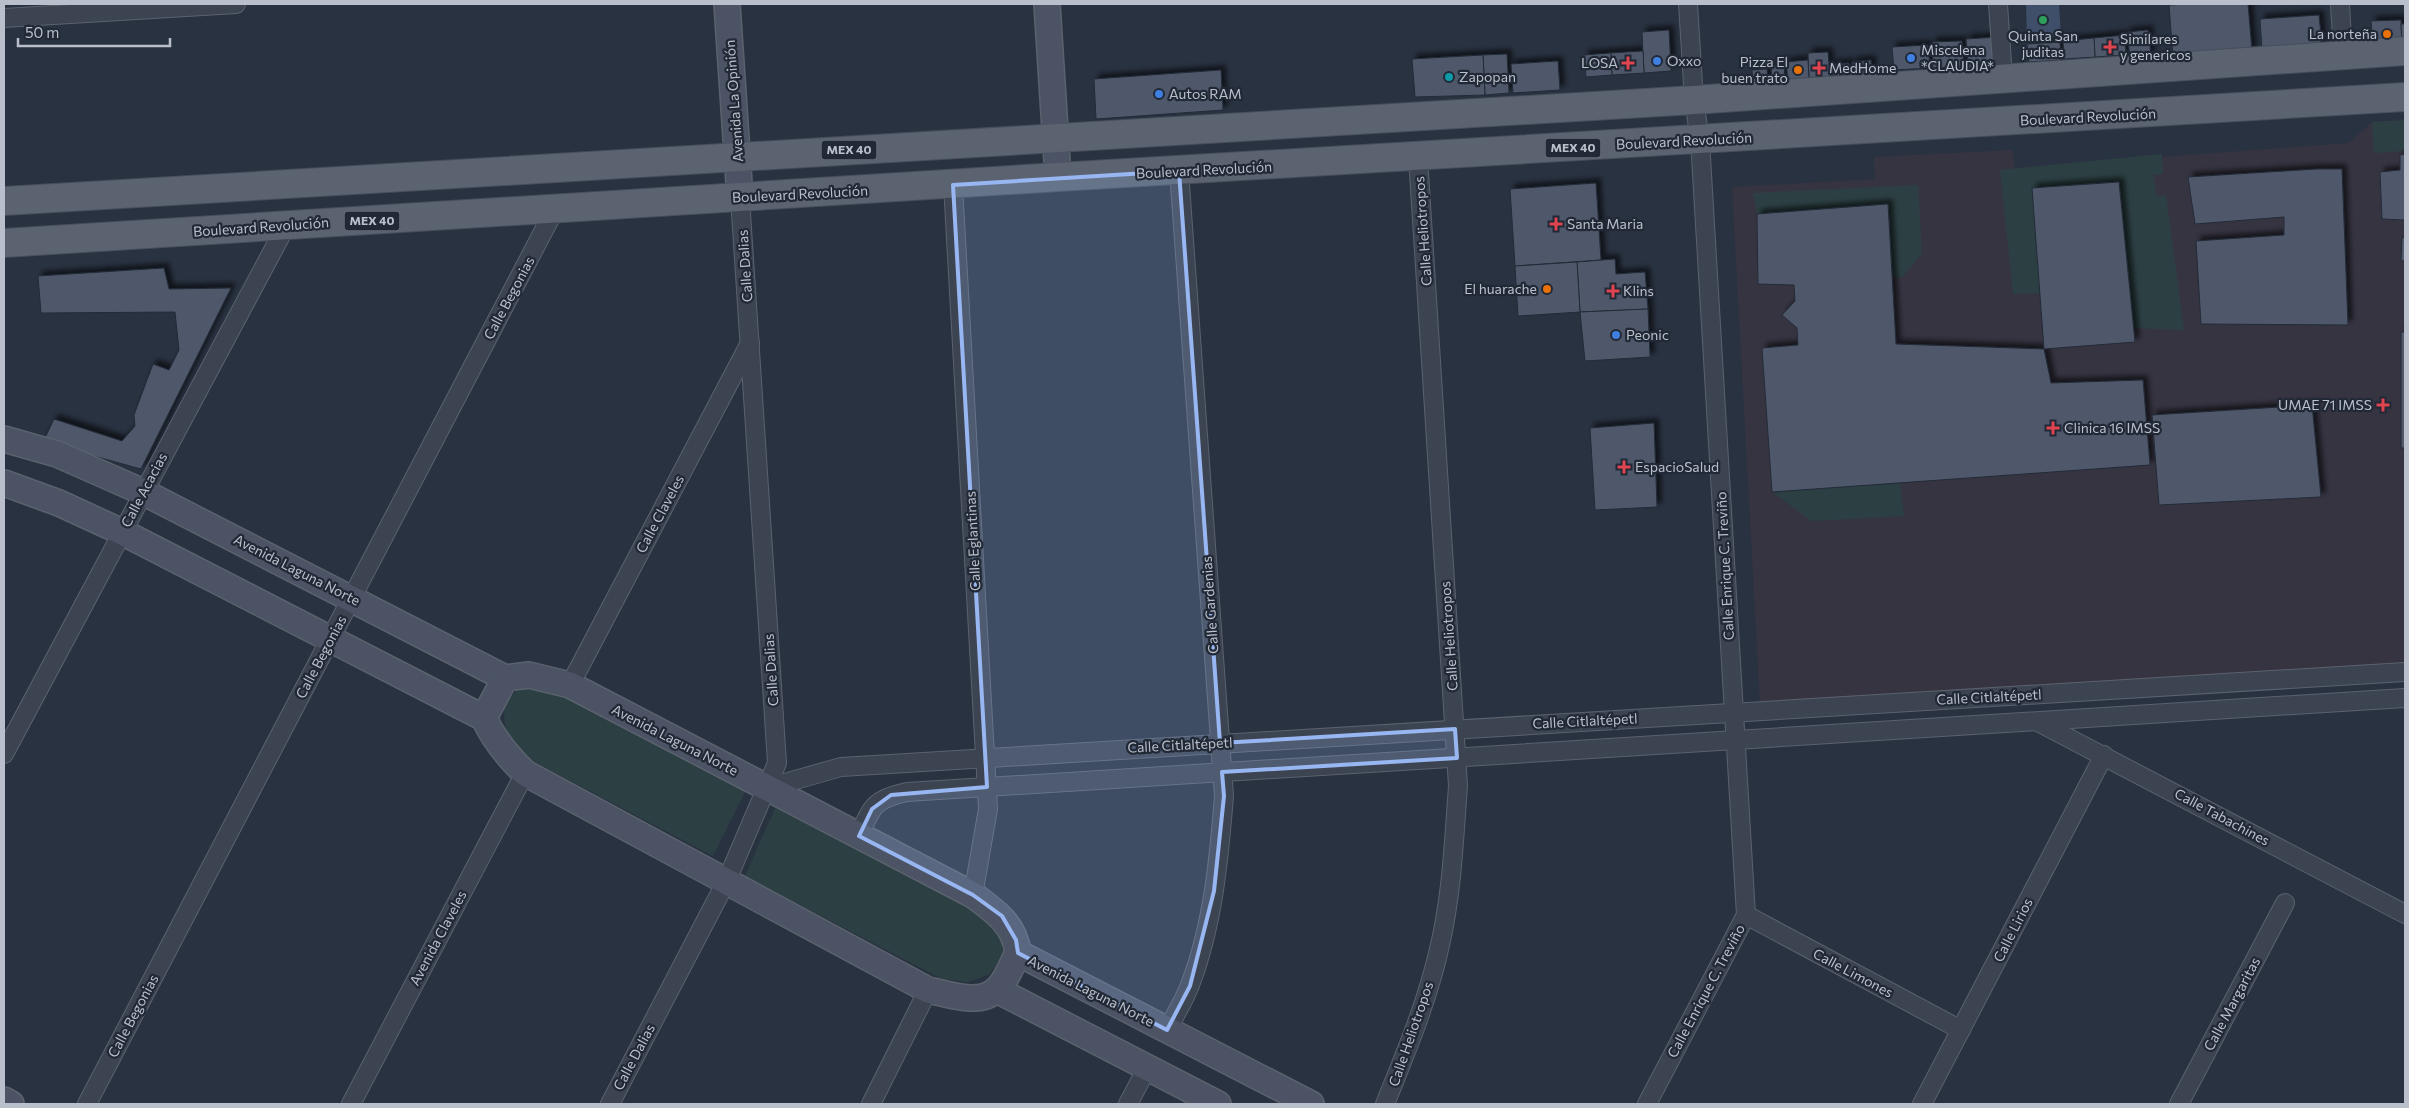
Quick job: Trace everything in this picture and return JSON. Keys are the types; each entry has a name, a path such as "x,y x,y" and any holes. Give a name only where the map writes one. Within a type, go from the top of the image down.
{"main road":[{"name":"MEX 40","path":"4,201 1694,100 2405,51"},
{"name":"Boulevard Revolución","path":"4,243 1058,177 1178,172 2405,98"}],"street":[{"path":"4,18 72,9 236,4"},
{"name":"Avenida La Opinión","path":"727,4 740,198"},
{"path":"1047,4 1058,177"},
{"name":"Calle Enrique C. Treviño","path":"1647,1104 1746,916 1700,140 1694,100 1688,4"},
{"path":"1998,4 2003,78"},
{"path":"2340,4 2343,55"},
{"name":"Calle Heliotropos","path":"1385,1104 1418,1022 1440,945 1450,884 1458,786 1418,157"},
{"name":"Calle Gardenias","path":"1167,1030 1190,986 1214,891 1219,864 1224,796 1178,172"},
{"name":"Calle Eglantinas","path":"953,185 988,809 974,895"},
{"name":"Calle Dalias","path":"610,1104 727,880 777,762 740,198"},
{"name":"Calle Begonias","path":"87,1104 555,209"},
{"name":"Calle Acacias","path":"4,754 286,226"},
{"name":"Calle Claveles","path":"570,686 750,343"},
{"name":"Avenida Laguna Norte","path":"4,439 57,454 143,492 506,678 530,675 570,686 974,895 1002,916 1016,940 1018,953 1311,1104"},
{"path":"4,483 59,502 122,532 484,718 493,736 507,756 525,773 727,880 928,990 968,997 986,997 997,990 1018,953"},
{"name":"Calle Citlaltépetl","path":"767,788 841,766 2405,672"},
{"path":"2340,676 2405,710"},
{"path":"484,718 506,678"},
{"name":"Calle Citlaltépetl","path":"859,836 872,809 880,800 891,795 907,792 2405,698"},
{"name":"Calle Tabachines","path":"2037,721 2405,914"},
{"name":"Calle Lirios","path":"1922,1104 2104,755"},
{"name":"Avenida Claveles","path":"351,1104 525,773"},
{"name":"Calle Margaritas","path":"2179,1104 2285,903"},
{"name":"Calle Limones","path":"1746,916 1961,1030"},
{"path":"871,1104 928,990"},
{"path":"997,990 1218,1104"},
{"path":"1128,1104 1147,1068"},
{"path":"4,1100 11,1104"}],"highlighted area":[{"path":"1179,171 1220,743 1455,729 1457,758 1222,772 1224,796 1214,891 1190,986 1167,1030 1018,953 1016,940 1002,916 973,895 859,836 872,809 891,795 987,787 953,185"}],"shaded area":[{"name":"Clinica 16 IMSS","path":"2405,120 2405,667 1760,704 1732,187 1875,179 1874,157 2013,150 2014,168 2349,143 2372,122"}],"green space":[{"path":"2405,120 2405,151 2374,153 2372,122"},
{"path":"2162,154 2163,174 2153,175 2157,196 2166,195 2184,330 2134,328 2119,182 2032,188 2040,293 2013,294 2000,170"},
{"path":"1918,185 1922,254 1902,277 1892,278 1888,204 1757,214 1753,193"},
{"path":"1900,483 1904,516 1812,521 1772,492"},
{"path":"541,682 751,780 713,856 521,755 507,732 504,705 520,686"},
{"path":"780,797 976,895 1004,935 1003,955 990,974 968,982 942,979 745,876"}],"water":[{"name":"Quinta San juditas","path":"2026,4 2059,4 2061,37 2027,39"}],"building":[{"path":"2248,4 2252,51 2173,57 2169,5"},
{"path":"2319,15 2322,46 2262,50 2260,19"},
{"name":"La norteña","path":"2401,20 2402,45 2373,47 2371,21"},
{"path":"2401,24 2405,24 2405,45 2402,45"},
{"name":"Oxxo","path":"1669,30 1671,71 1644,73 1642,32"},
{"path":"2148,30 2151,55 2130,57 2127,32"},
{"name":"Similares y genericos","path":"2125,35 2126,55 2095,57 2094,38"},
{"path":"1999,37 2001,66 1968,68 1966,39"},
{"path":"2094,38 2095,57 2064,59 2063,41"},
{"path":"1962,41 1964,66 1933,68 1932,42"},
{"path":"2060,42 2061,60 2029,62 2027,44"},
{"name":"Miscelena *CLAUDIA*","path":"1928,45 1930,68 1894,70 1892,47"},
{"name":"LOSA","path":"1643,51 1644,73 1612,75 1611,53"},
{"name":"MedHome","path":"1828,52 1830,77 1809,79 1808,53"},
{"path":"1611,53 1612,75 1586,77 1584,55"},
{"path":"1507,54 1509,93 1485,95 1483,55"},
{"name":"Zapopan","path":"1483,55 1485,95 1415,97 1412,59"},
{"name":"Pizza El buen trato","path":"1808,60 1809,79 1788,81 1786,62"},
{"path":"1871,60 1872,75 1854,76 1852,62"},
{"path":"1558,61 1560,90 1513,93 1511,64"},
{"path":"1849,63 1850,75 1833,76 1832,64"},
{"path":"1784,65 1785,79 1772,80 1771,66"},
{"path":"1767,69 1768,83 1753,83 1752,70"},
{"name":"Autos RAM","path":"1221,70 1223,110 1096,119 1094,79"},
{"path":"2405,154 2405,220 2382,219 2380,172 2400,170 2400,155"},
{"path":"2342,169 2348,325 2201,324 2196,241 2284,235 2284,217 2195,224 2188,177"},
{"path":"2119,182 2135,342 2044,349 2032,188"},
{"name":"Santa Maria","path":"1596,183 1601,260 1515,266 1510,189"},
{"path":"1888,204 1896,344 2044,349 2051,383 2143,380 2150,465 1772,492 1762,348 1798,345 1797,328 1782,315 1795,301 1794,285 1758,284 1757,214"},
{"path":"2405,237 2405,261 2401,261 2402,238"},
{"name":"Klins","path":"1615,259 1616,274 1645,272 1648,309 1580,312 1577,262"},
{"name":"El huarache","path":"1577,262 1580,312 1518,316 1515,266"},
{"path":"164,268 169,289 231,288 141,469 43,442 54,419 122,441 135,426 134,415 153,364 169,370 179,350 175,312 41,313 38,276"},
{"name":"Peonic","path":"1648,309 1650,357 1585,361 1580,312"},
{"path":"2401,332 2405,332 2405,448 2401,448"},
{"path":"2312,405 2321,497 2159,505 2152,415"},
{"name":"EspacioSalud","path":"1654,423 1657,507 1595,510 1590,428"}],"place":[{"name":"Quinta San juditas","path":"2043,20"},
{"name":"La norteña","path":"2387,34"},
{"name":"Similares y genericos","path":"2110,47"},
{"name":"Miscelena *CLAUDIA*","path":"1911,58"},
{"name":"Oxxo","path":"1657,61"},
{"name":"LOSA","path":"1628,63"},
{"name":"MedHome","path":"1819,68"},
{"name":"Pizza El buen trato","path":"1798,70"},
{"name":"Zapopan","path":"1449,77"},
{"name":"Autos RAM","path":"1159,94"},
{"name":"Santa Maria","path":"1556,224"},
{"name":"El huarache","path":"1547,289"},
{"name":"Klins","path":"1613,291"},
{"name":"Peonic","path":"1616,335"},
{"name":"UMAE 71 IMSS","path":"2383,405"},
{"name":"Clinica 16 IMSS","path":"2053,428"},
{"name":"EspacioSalud","path":"1624,467"}]}
